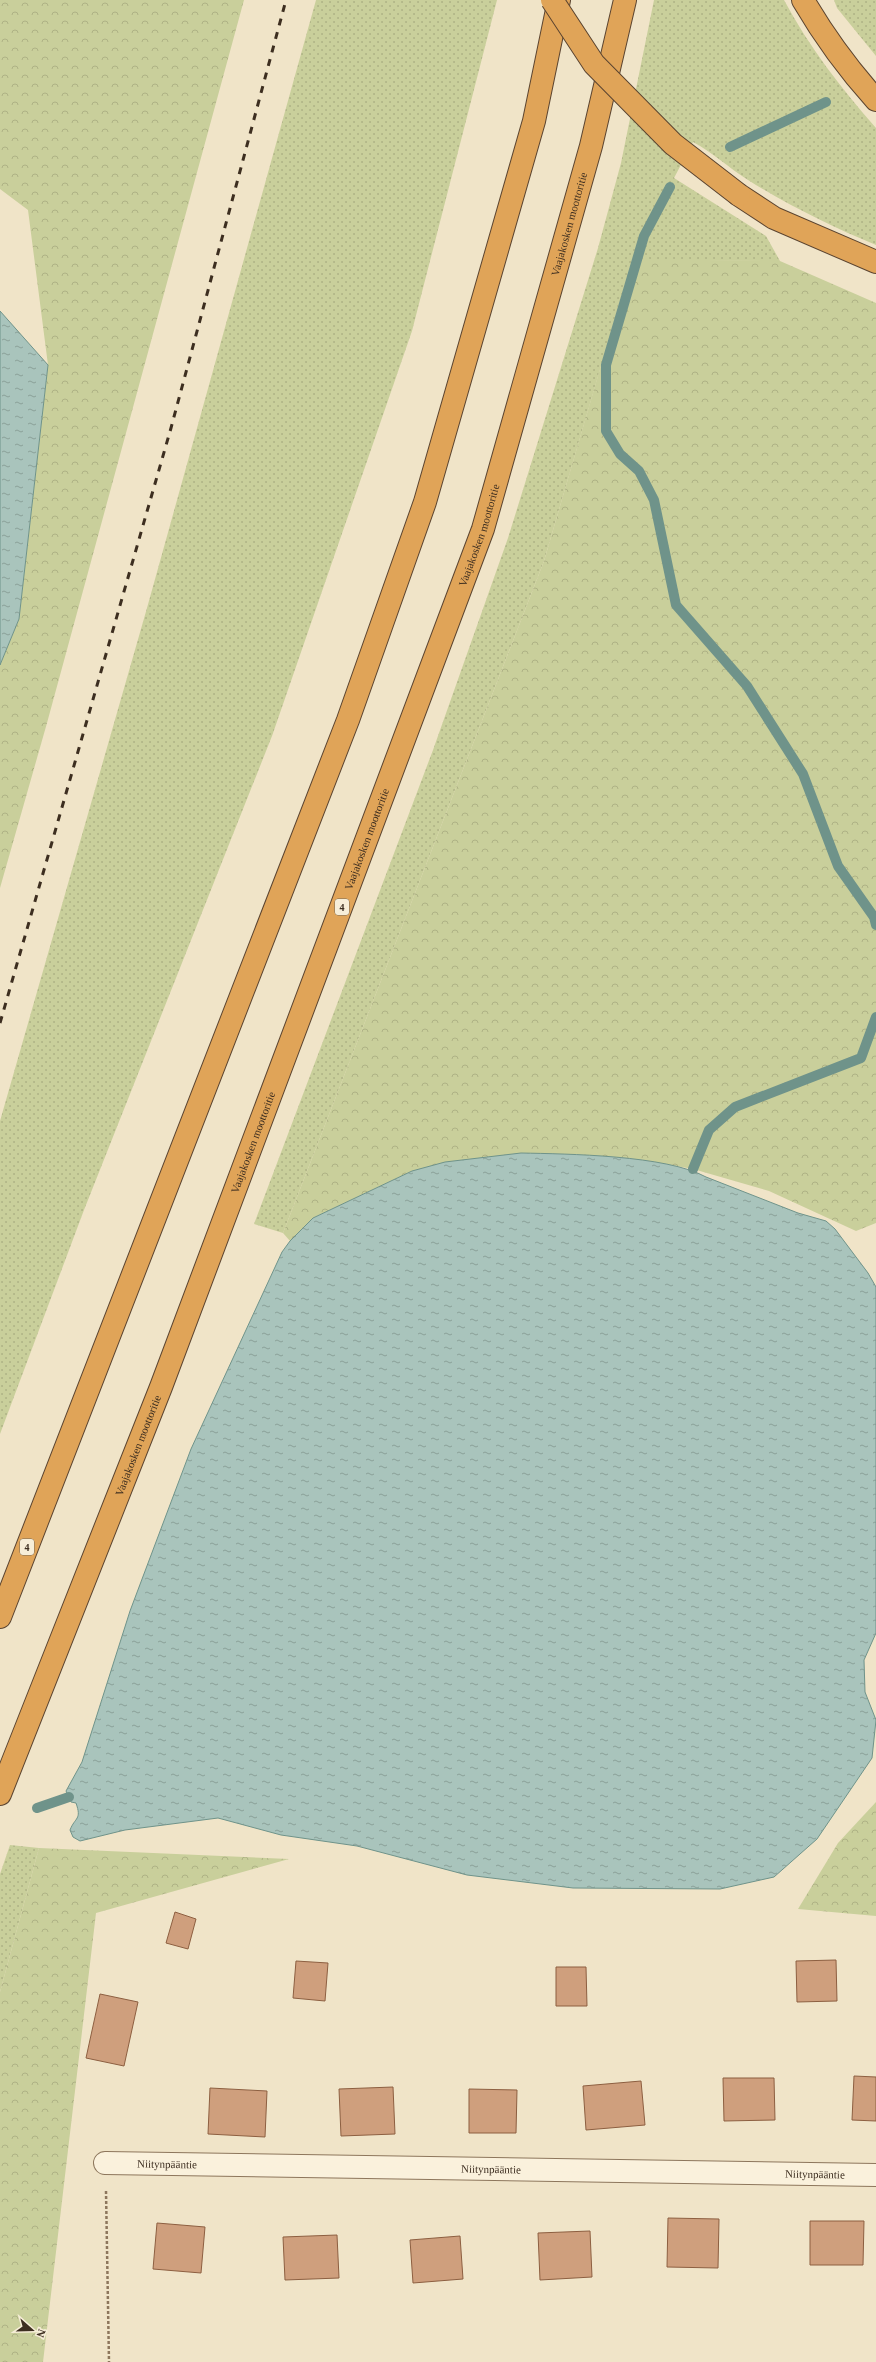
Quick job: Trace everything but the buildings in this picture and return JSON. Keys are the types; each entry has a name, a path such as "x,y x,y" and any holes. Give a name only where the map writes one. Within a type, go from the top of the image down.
{"highway":[{"path":"552,0 594,64 674,144 739,195 774,218 876,262"},
{"name":"4","path":"0,1617 348,720 425,502 534,121 559,0"},
{"name":"Vaajakosken moottoritie","path":"0,1794 161,1387 483,529 591,146 625,0"},
{"path":"803,0 818,26 854,76 876,100"}],"street":[{"name":"Niitynpääntie","path":"105,2163 876,2175"}],"path":[{"path":"105,2163 109,2362"}],"green space":[{"path":"0,0 244,0 47,723 0,888 0,665 19,619 48,365 28,210 0,189"},
{"path":"316,0 497,0 412,331 272,736 84,1210 0,1434 0,1121 147,608"},
{"path":"654,0 784,0 826,67 876,128 876,245 794,207 748,180 707,150 693,142 674,178 766,236 780,261 632,260 544,561 283,1233 254,1224 433,750 508,538 598,248 621,163"},
{"path":"834,0 876,0 876,56 837,8"},
{"path":"632,259 780,261 876,303 876,1223 856,1231 769,1191 693,1169 653,1162 561,1154 412,1171 313,1218 290,1241 283,1233 544,561"},
{"path":"876,1802 876,1916 798,1909 838,1843"},
{"path":"10,1845 39,1848 0,1992 0,1874"},
{"path":"39,1848 289,1859 96,1913 43,2362 0,2362 0,1992"}],"water":[{"path":"0,311 48,365 19,619 0,665"},
{"path":"521,1153 616,1157 667,1164 688,1170 798,1213 826,1221 835,1229 868,1273 876,1287 876,1633 864,1660 865,1692 876,1720 872,1758 817,1839 774,1877 720,1889 573,1888 467,1875 357,1846 281,1835 218,1818 125,1830 80,1841 73,1837 70,1830 78,1816 78,1809 76,1803 71,1802 66,1791 82,1762 130,1611 191,1449 282,1252 290,1241 313,1218 412,1171 445,1162"}],"waterway":[{"path":"730,147 826,102"},
{"path":"670,187 644,236 606,365 606,431 620,454 639,471 654,500 676,605 747,686 803,774 838,866 874,917 876,925"},
{"path":"693,1169 709,1130 735,1107 861,1058 876,1017"},
{"path":"37,1808 69,1797"}],"railway":[{"path":"0,1023 171,428 286,0"}]}
